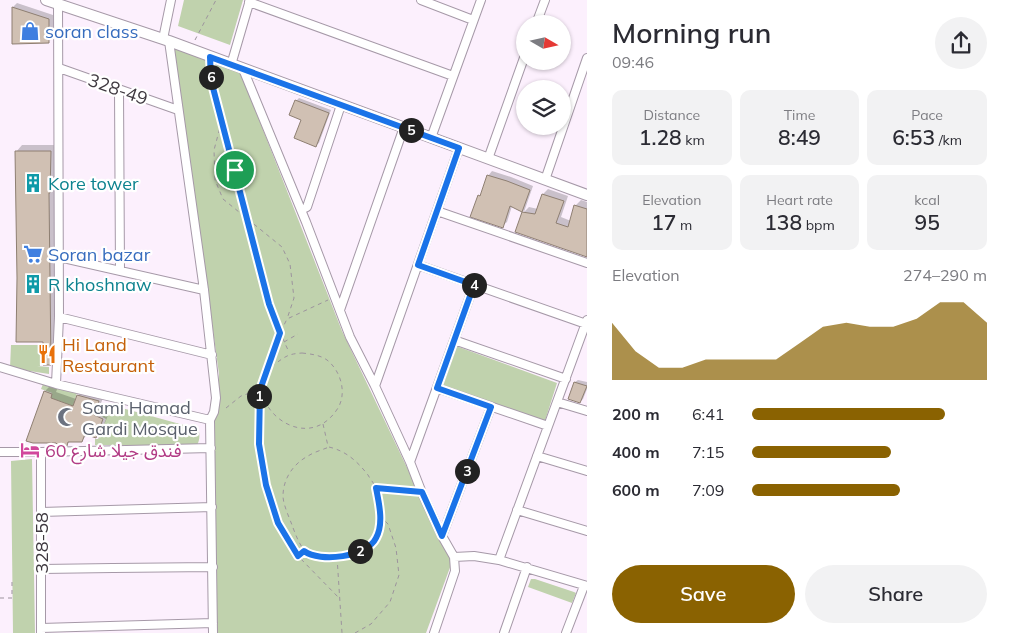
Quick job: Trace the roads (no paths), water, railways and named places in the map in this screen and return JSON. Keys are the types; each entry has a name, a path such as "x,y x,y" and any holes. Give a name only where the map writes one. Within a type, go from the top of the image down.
{"street":[{"path":"46,0 58,2 166,40 587,195"},
{"path":"171,0 166,40 204,290 216,398 214,412 210,420 214,633"},
{"path":"421,0 473,20"},
{"path":"431,138 480,0"},
{"path":"539,15 545,0"},
{"path":"231,65 249,1 453,76"},
{"path":"56,384 59,317 58,2"},
{"path":"545,180 587,60"},
{"name":"328-49","path":"58,68 178,110"},
{"path":"243,69 301,210 350,337 376,386 442,536 454,557 455,571 434,633"},
{"path":"488,159 520,70"},
{"path":"118,90 120,271"},
{"path":"301,210 307,207 341,105"},
{"path":"340,310 404,128"},
{"path":"376,386 459,148"},
{"path":"437,211 587,263"},
{"path":"59,257 204,290"},
{"path":"418,265 586,322 499,560"},
{"path":"410,462 474,285"},
{"path":"59,317 212,355"},
{"path":"454,340 566,379"},
{"path":"0,367 56,384 210,420"},
{"path":"437,388 548,426"},
{"path":"557,402 587,411"},
{"path":"442,536 491,407"},
{"path":"0,452 211,448"},
{"name":"328-58","path":"41,452 41,631"},
{"path":"537,456 587,471"},
{"path":"41,512 212,507"},
{"path":"517,510 587,531"},
{"path":"454,557 474,556 499,560 585,586 566,633"},
{"path":"42,569 213,567"},
{"path":"504,633 527,568"},
{"path":"41,631 213,623"}],"place":[{"name":"soran class","path":"30,31"},
{"name":"Kore tower","path":"33,183"},
{"name":"Soran bazar","path":"33,254"},
{"name":"R khoshnaw","path":"33,284"},
{"name":"Hi Land Restaurant","path":"47,354"},
{"name":"Sami Hamad Gardi Mosque","path":"67,417"},
{"name":"فندق جيلا شارع 60","path":"30,450"}]}
